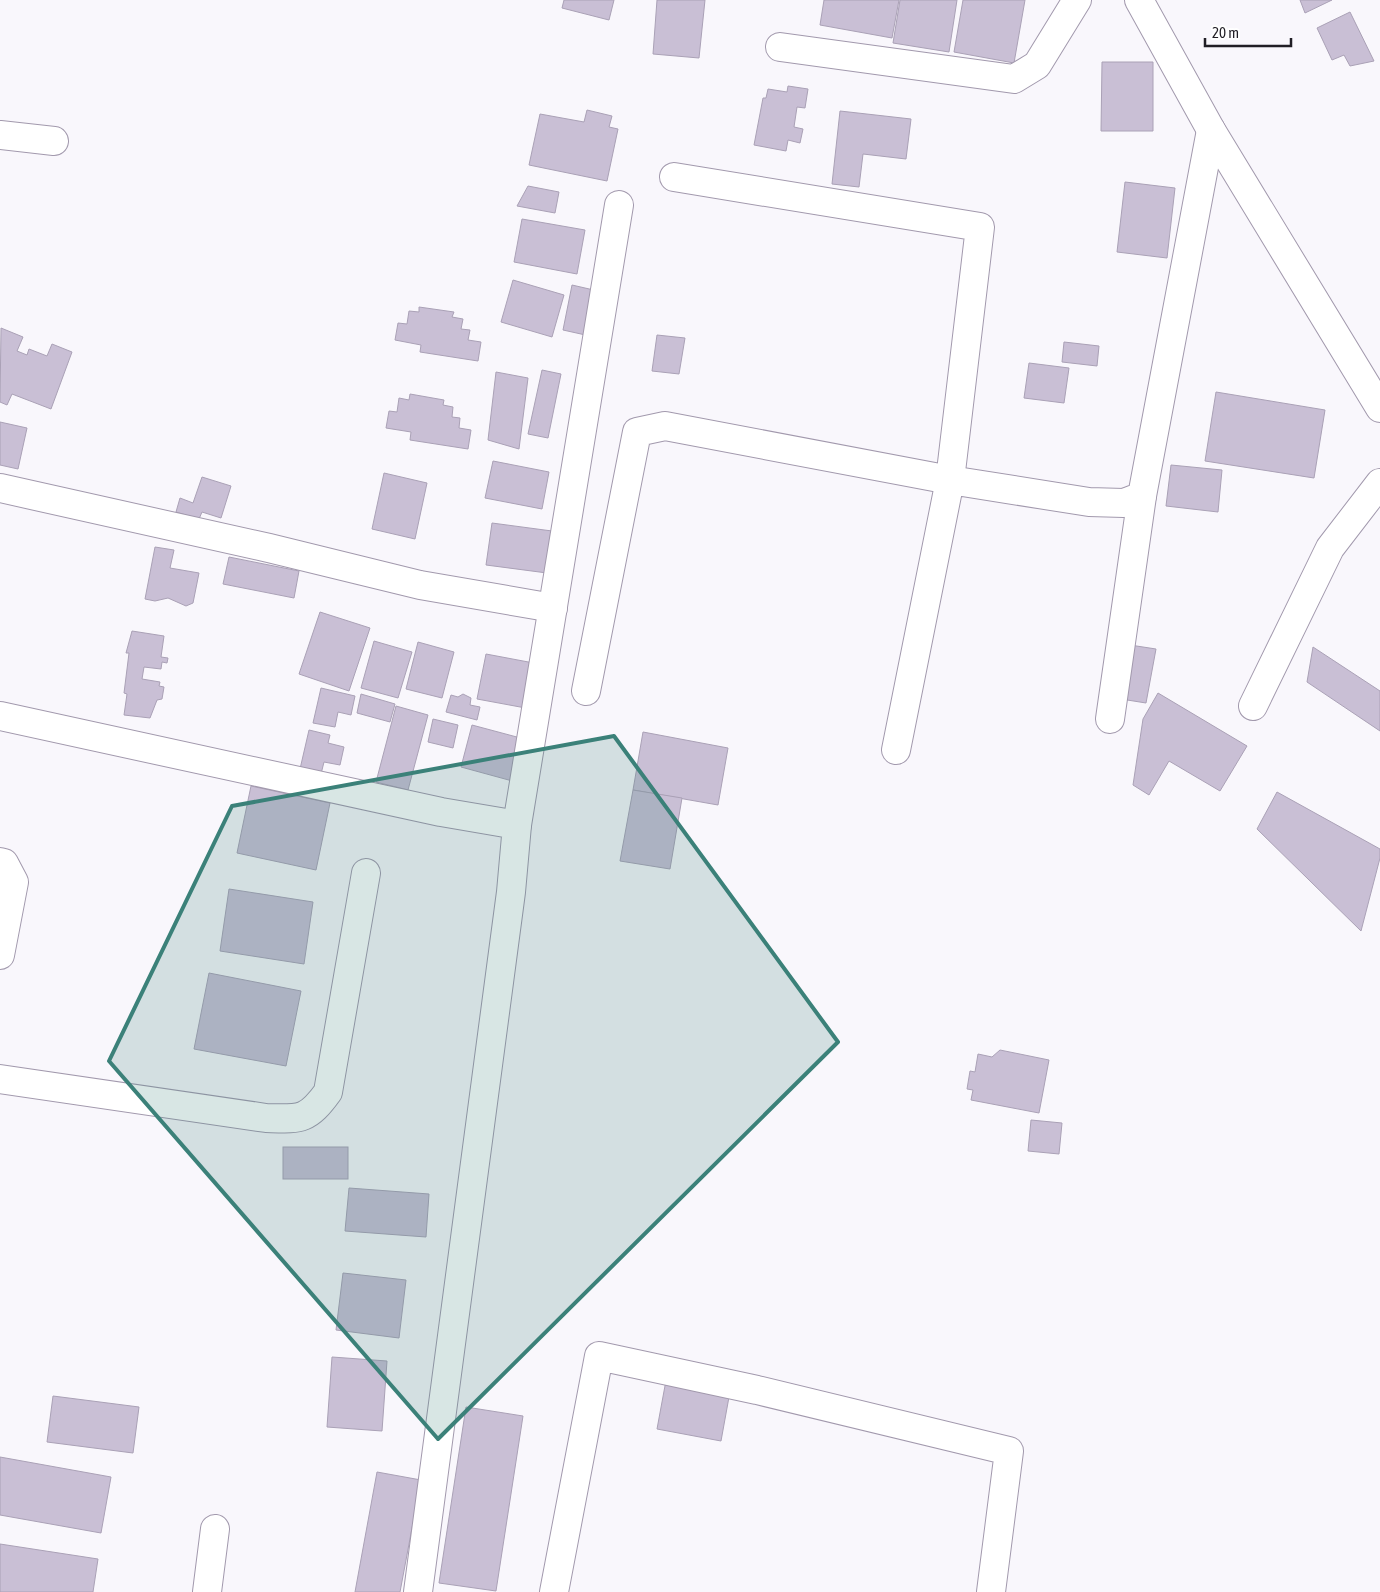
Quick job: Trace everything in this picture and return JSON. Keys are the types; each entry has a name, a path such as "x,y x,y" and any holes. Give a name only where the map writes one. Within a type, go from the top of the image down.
{"street":[{"path":"780,47 1014,79 1037,66 1077,0"},
{"path":"1140,0 1211,130 1380,408"},
{"path":"1110,719 1142,496 1211,130"},
{"path":"0,135 54,141"},
{"path":"674,177 980,227 950,480 896,750"},
{"path":"418,1592 511,892 517,825 619,205"},
{"path":"586,691 637,432 665,426 950,480 1089,502 1124,502 1142,496"},
{"path":"1253,706 1330,548 1380,483"},
{"path":"0,488 269,548 420,585 553,608"},
{"path":"0,716 442,812 517,825"},
{"path":"0,862 4,864 14,882 0,955"},
{"path":"0,1079 266,1118 298,1119 317,1106 328,1092 366,873"},
{"path":"554,1592 599,1356 757,1390 1009,1452 991,1592"},
{"path":"207,1592 215,1529"}],"highlighted area":[{"path":"614,736 838,1042 438,1439 109,1061 232,806"}],"building":[{"path":"564,0 614,0 609,20 562,8"},
{"path":"657,0 705,0 699,58 653,54"},
{"path":"824,0 899,0 892,38 820,25"},
{"path":"900,0 957,0 949,52 893,43"},
{"path":"963,0 1025,0 1014,63 954,52"},
{"path":"1300,0 1332,0 1305,13"},
{"path":"1350,12 1374,61 1350,66 1344,55 1332,60 1317,28"},
{"path":"1102,62 1153,62 1153,131 1101,131"},
{"path":"788,86 808,89 805,108 797,107 794,127 803,129 800,143 788,140 786,151 754,145 763,98 766,98 768,89 787,92"},
{"path":"587,110 612,116 609,127 618,129 607,181 529,165 540,114 584,122"},
{"path":"840,111 911,119 906,159 863,154 859,187 832,184"},
{"path":"1125,182 1175,188 1167,258 1117,252"},
{"path":"528,186 559,192 555,213 517,206"},
{"path":"522,219 585,230 577,274 514,262"},
{"path":"513,280 564,295 552,337 501,322"},
{"path":"572,285 598,291 590,336 563,330"},
{"path":"419,307 454,312 452,317 463,319 461,329 470,330 468,340 481,342 478,361 420,352 421,345 395,340 398,323 407,324 409,311 419,312"},
{"path":"1,328 23,337 17,351 27,355 29,349 47,356 52,344 72,352 51,409 12,394 7,405 0,402"},
{"path":"657,335 685,338 679,374 652,371"},
{"path":"1064,342 1099,346 1097,366 1062,362"},
{"path":"1029,363 1069,368 1064,403 1024,398"},
{"path":"542,370 561,374 548,438 528,434"},
{"path":"496,372 528,378 519,449 488,440"},
{"path":"1216,392 1325,410 1314,478 1205,461"},
{"path":"410,394 444,400 443,405 453,407 452,417 460,418 459,428 471,430 468,449 410,440 411,432 386,428 389,411 397,412 399,398 409,400"},
{"path":"0,422 27,428 18,469 0,465"},
{"path":"493,461 549,472 542,509 485,498"},
{"path":"1171,465 1222,470 1218,512 1166,506"},
{"path":"384,473 427,483 415,539 372,529"},
{"path":"202,477 231,486 221,518 202,512 199,519 176,512 180,498 193,503"},
{"path":"492,523 552,531 547,573 486,565"},
{"path":"155,547 174,550 170,568 199,573 193,603 186,606 168,598 155,601 145,599"},
{"path":"229,557 299,571 294,598 223,584"},
{"path":"320,612 370,628 349,691 299,674"},
{"path":"132,631 164,636 161,657 168,658 167,663 162,662 161,669 144,667 142,679 160,682 159,686 164,687 162,699 157,700 150,718 124,715 127,694 124,693 129,653 126,653"},
{"path":"374,641 412,652 398,698 361,688"},
{"path":"418,642 454,652 442,698 406,689"},
{"path":"1130,645 1156,649 1146,703 1121,699"},
{"path":"1313,647 1380,691 1380,731 1307,682"},
{"path":"486,654 539,664 531,709 477,699"},
{"path":"321,688 355,696 351,715 338,712 335,727 313,723"},
{"path":"1158,693 1247,746 1220,791 1169,761 1149,795 1133,785 1143,719"},
{"path":"361,694 395,704 390,722 357,713"},
{"path":"463,694 471,698 470,705 480,707 477,720 446,712 451,695 458,697"},
{"path":"396,706 428,715 408,790 376,782"},
{"path":"433,719 458,725 453,748 428,742"},
{"path":"472,725 528,740 516,782 461,767"},
{"path":"309,730 330,735 328,743 344,747 340,765 324,762 321,774 300,769"},
{"path":"643,732 728,748 718,805 633,790"},
{"path":"251,786 330,803 316,870 237,853"},
{"path":"633,790 682,798 670,869 620,861"},
{"path":"1277,792 1380,849 1380,858 1361,931 1257,829"},
{"path":"229,889 313,902 304,964 220,951"},
{"path":"209,973 301,991 286,1066 194,1049"},
{"path":"1000,1050 1049,1060 1039,1113 971,1100 973,1090 967,1089 970,1071 975,1072 978,1054 992,1057"},
{"path":"1031,1120 1062,1123 1059,1154 1028,1151"},
{"path":"283,1147 348,1147 348,1179 283,1179"},
{"path":"349,1188 429,1194 426,1237 345,1231"},
{"path":"343,1273 406,1280 399,1338 336,1330"},
{"path":"332,1357 387,1361 382,1431 327,1427"},
{"path":"667,1375 731,1386 721,1441 657,1429"},
{"path":"53,1396 139,1407 133,1453 47,1442"},
{"path":"466,1407 523,1416 496,1591 439,1583"},
{"path":"0,1457 111,1477 101,1533 0,1515"},
{"path":"377,1472 421,1480 400,1592 355,1592"},
{"path":"0,1544 98,1559 93,1592 0,1592"}]}
